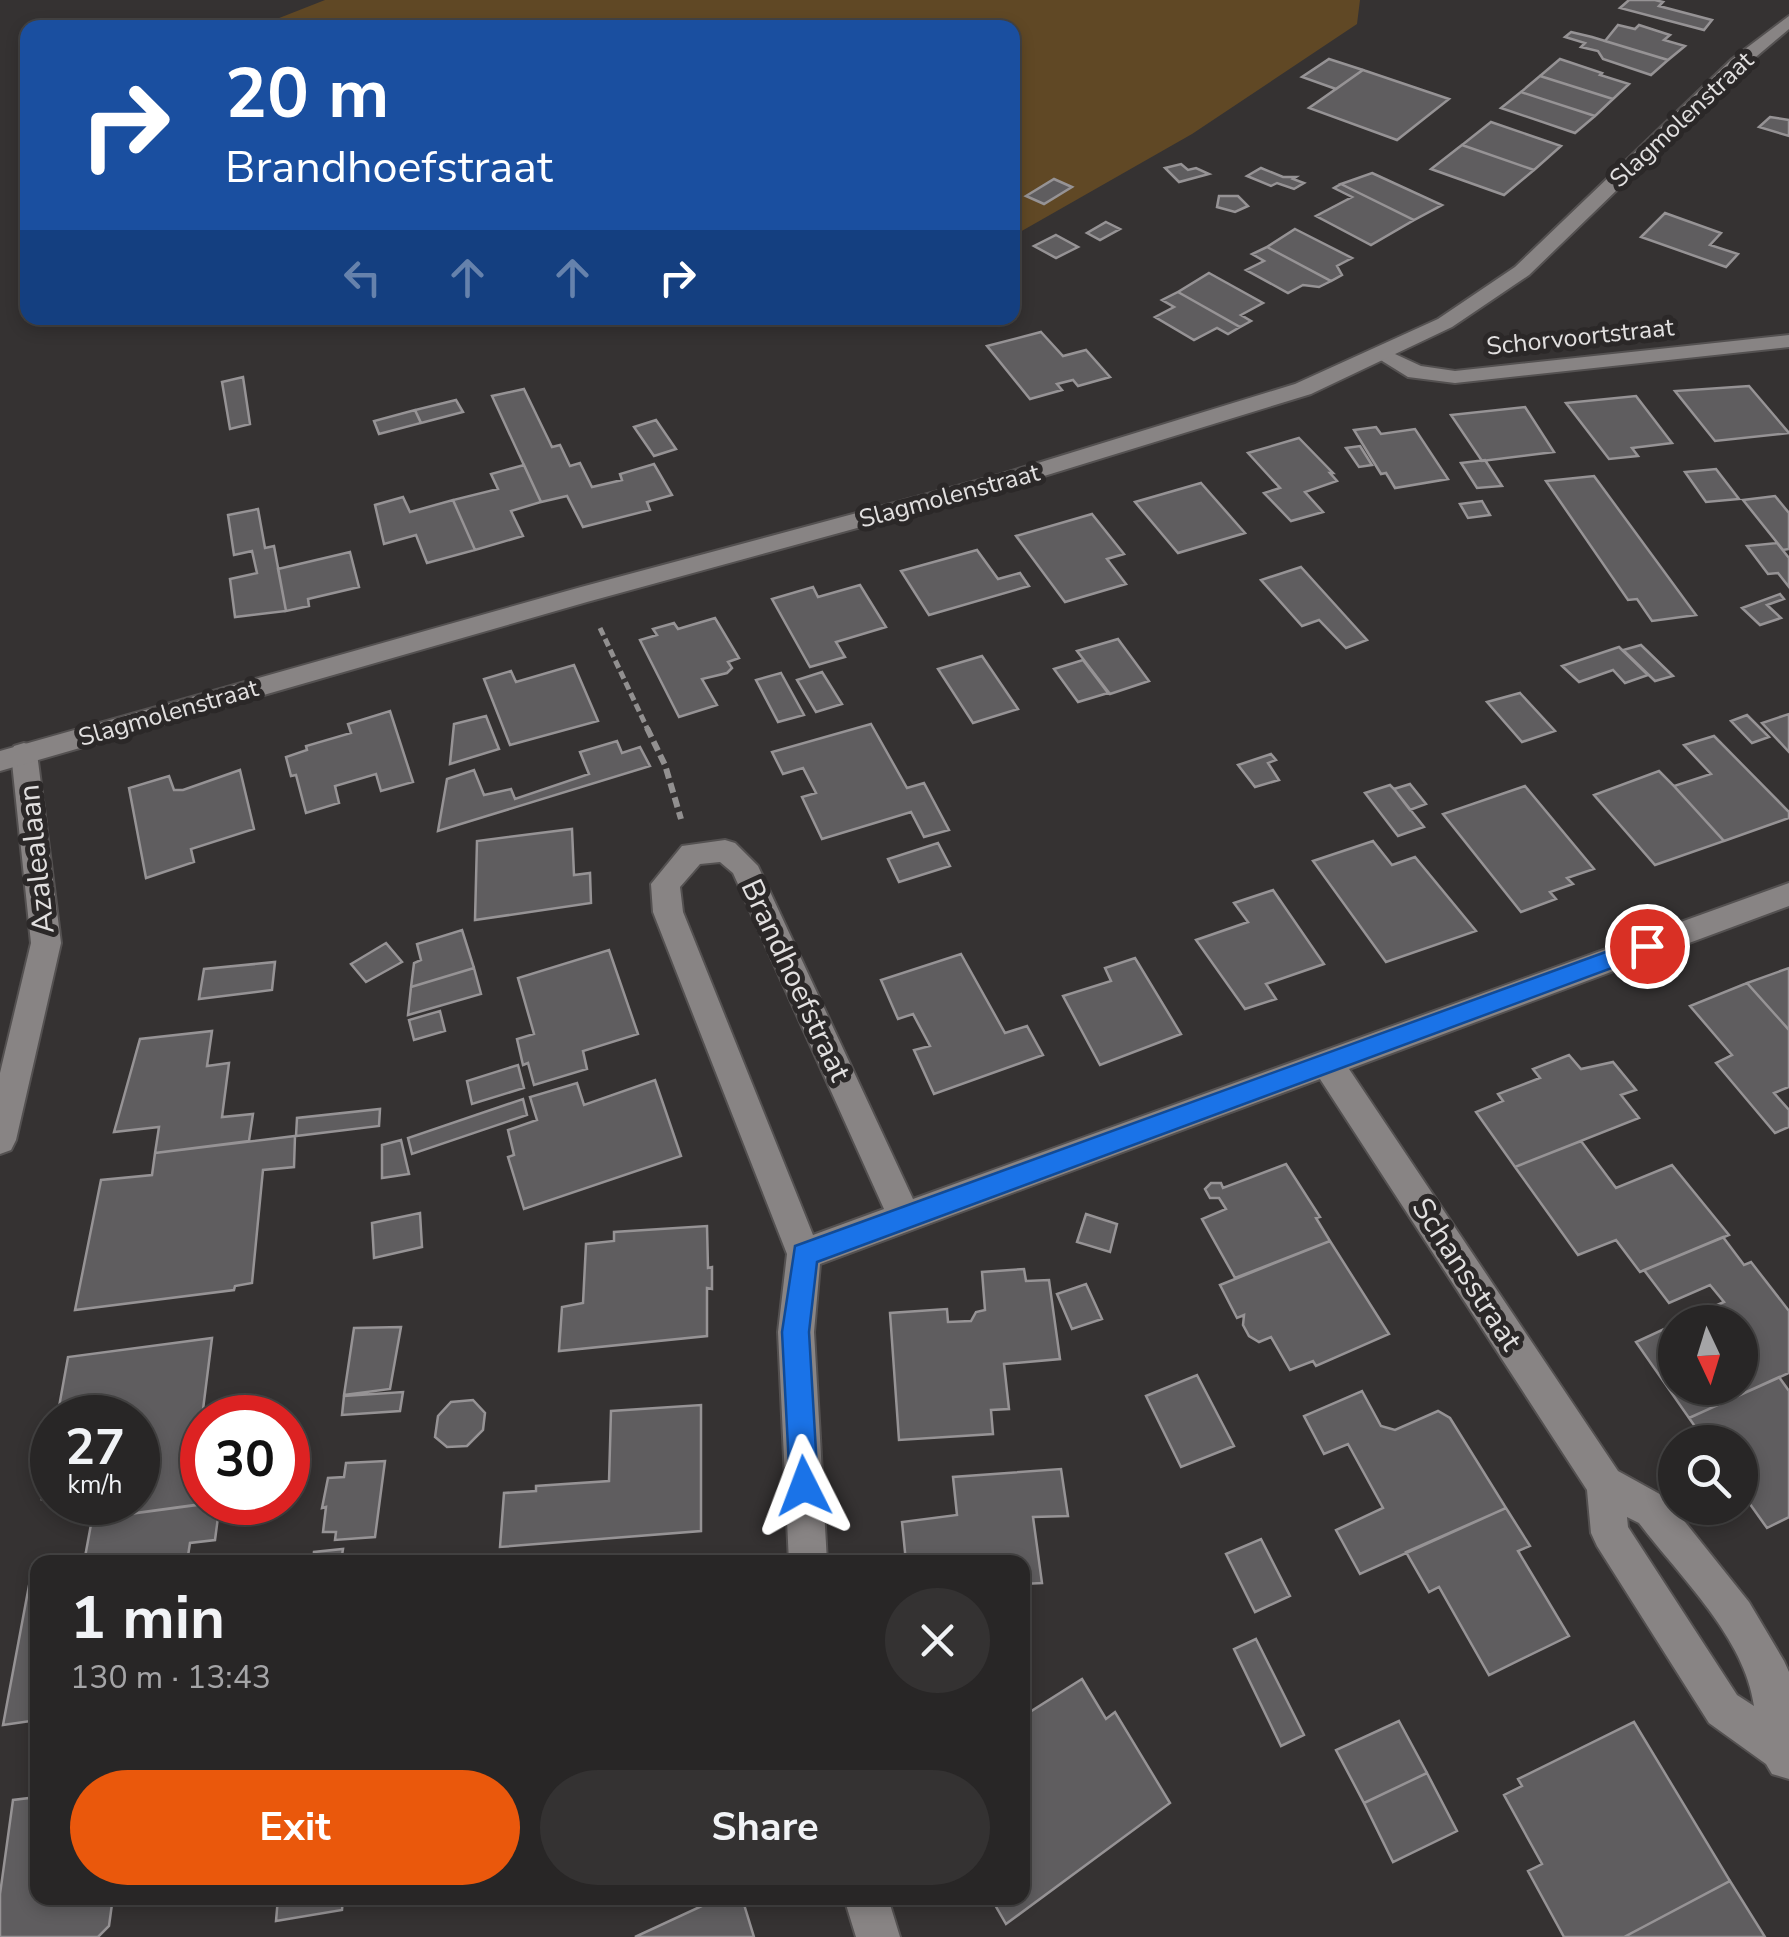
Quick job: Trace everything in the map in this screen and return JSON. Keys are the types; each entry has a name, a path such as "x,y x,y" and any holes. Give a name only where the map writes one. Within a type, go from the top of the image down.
{"street":[{"name":"Slagmolenstraat","path":"12,757 1156,436 1304,388 1445,323 1522,271 1738,63 1789,21"},
{"name":"Schorvoortstraat","path":"1382,354 1416,372 1455,377 1789,341"},
{"name":"Azalealaan","path":"0,1140 46,944 12,757"},
{"name":"Brandhoefstraat","path":"692,854 724,851 744,866 904,1216"},
{"path":"692,854 665,884 668,912 804,1254 796,1332 808,1555"},
{"path":"804,1254 1789,894"},
{"name":"Schansstraat","path":"1328,1064 1605,1484 1610,1533 1724,1709 1785,1755"},
{"name":"Schansstraat","path":"1605,1484 1652,1510 1735,1616 1770,1675 1785,1755"},
{"path":"868,1905 878,1937"}],"path":[{"path":"581,595 665,765 692,854"}],"shaded area":[{"path":"325,0 1360,0 1357,24 1192,134 1020,232 1020,20 274,20"}],"building":[{"path":"1629,0 1655,0 1663,2 1659,6 1712,20 1704,30 1620,8"},
{"path":"1618,25 1635,29 1639,25 1670,35 1664,40 1685,46 1668,60 1605,41"},
{"path":"1571,32 1668,60 1651,75 1603,59 1598,51 1581,47 1585,43 1565,37"},
{"path":"1329,59 1363,70 1336,89 1302,77"},
{"path":"1560,59 1629,84 1613,99 1540,76"},
{"path":"1363,70 1449,99 1397,140 1309,108"},
{"path":"1540,76 1613,99 1595,116 1521,92"},
{"path":"1521,92 1595,116 1575,133 1501,108"},
{"path":"1770,117 1789,120 1789,136 1759,127"},
{"path":"1491,122 1561,146 1534,170 1462,145"},
{"path":"1462,145 1534,170 1504,195 1431,169"},
{"path":"1181,164 1188,170 1196,168 1209,174 1179,182 1165,168"},
{"path":"1261,168 1283,177 1296,177 1293,179 1304,183 1294,189 1277,183 1271,186 1247,176"},
{"path":"1372,173 1442,205 1414,220 1341,184"},
{"path":"1054,179 1072,187 1044,204 1026,196"},
{"path":"1341,184 1414,220 1371,245 1316,216 1352,197 1334,188"},
{"path":"1219,196 1238,196 1248,206 1235,212 1217,207"},
{"path":"1665,213 1721,233 1710,245 1738,254 1726,267 1641,237"},
{"path":"1106,222 1120,229 1100,240 1087,233"},
{"path":"1295,229 1352,258 1337,266 1342,275 1331,281 1267,247"},
{"path":"1056,235 1078,247 1056,258 1034,246"},
{"path":"1267,247 1331,281 1319,287 1303,285 1288,293 1246,270 1264,261 1252,254"},
{"path":"1209,273 1263,303 1241,315 1251,321 1240,327 1178,292"},
{"path":"1178,292 1240,327 1228,334 1217,328 1194,340 1155,317 1174,307 1162,300"},
{"path":"1041,332 1063,356 1086,350 1110,377 1078,386 1073,380 1057,384 1062,390 1030,399 987,346"},
{"path":"243,377 250,424 230,429 222,382"},
{"path":"1749,386 1789,433 1715,441 1675,391"},
{"path":"524,389 552,447 560,445 570,466 580,463 592,487 622,480 620,474 654,464 672,495 647,502 650,510 583,527 567,496 541,502 492,396"},
{"path":"1636,396 1672,443 1632,448 1638,456 1609,459 1566,403"},
{"path":"456,400 463,412 421,423 415,410"},
{"path":"1525,407 1554,452 1482,461 1451,415"},
{"path":"415,410 421,423 379,434 374,421"},
{"path":"656,420 676,449 654,456 634,427"},
{"path":"1376,427 1381,434 1415,429 1448,479 1395,488 1386,473 1381,474 1354,430"},
{"path":"1299,438 1337,481 1305,492 1323,512 1291,521 1264,493 1280,488 1248,453"},
{"path":"1360,446 1372,465 1359,467 1346,448"},
{"path":"1485,460 1502,486 1477,488 1461,463"},
{"path":"524,465 541,502 511,511 523,536 475,550 453,500 498,489 491,474"},
{"path":"1716,469 1739,499 1706,502 1685,472"},
{"path":"1594,476 1696,615 1652,621 1637,599 1628,600 1546,481"},
{"path":"1201,483 1245,533 1178,553 1135,502"},
{"path":"1775,496 1789,513 1789,549 1783,550 1743,500"},
{"path":"403,497 410,512 453,500 475,550 427,563 416,535 384,544 375,505"},
{"path":"1482,501 1490,515 1468,518 1460,504"},
{"path":"258,509 265,548 274,546 286,611 235,617 230,579 257,573 252,551 234,555 228,515"},
{"path":"1092,514 1124,554 1107,559 1126,584 1065,602 1016,536"},
{"path":"1777,543 1789,558 1789,587 1778,573 1768,574 1747,546"},
{"path":"977,550 998,579 1020,573 1029,586 929,615 901,571"},
{"path":"350,552 359,587 308,599 309,606 286,611 278,569"},
{"path":"1301,567 1367,640 1346,648 1319,620 1302,626 1261,580"},
{"path":"860,585 886,627 836,642 845,657 810,667 772,599 813,587 818,597"},
{"path":"1780,594 1784,599 1767,605 1781,618 1760,625 1742,608"},
{"path":"715,618 739,658 728,662 732,668 727,673 702,679 717,705 679,717 640,640 657,635 653,629 674,623 678,629"},
{"path":"1118,639 1149,681 1110,694 1077,651"},
{"path":"1641,645 1673,676 1655,681 1623,650"},
{"path":"1619,647 1648,675 1625,683 1613,670 1579,682 1562,666"},
{"path":"982,656 1018,709 973,723 938,669"},
{"path":"1083,660 1108,693 1078,702 1054,669"},
{"path":"574,665 598,721 510,745 484,679 511,671 516,682"},
{"path":"822,672 842,704 816,712 797,680"},
{"path":"781,673 804,715 778,722 756,680"},
{"path":"1520,693 1555,731 1522,742 1487,702"},
{"path":"390,711 413,782 381,791 376,774 335,786 339,803 306,813 296,775 291,776 286,757 307,750 306,746 351,733 348,724"},
{"path":"1789,714 1789,752 1762,723"},
{"path":"1747,715 1769,737 1752,743 1731,721"},
{"path":"486,716 499,749 450,764 454,724"},
{"path":"871,724 907,788 924,783 949,830 924,837 911,812 822,839 802,797 816,793 803,768 783,774 772,752"},
{"path":"1714,736 1789,812 1789,818 1724,841 1674,786 1711,774 1684,745"},
{"path":"617,741 622,753 640,747 650,766 438,831 447,779 474,770 484,795 511,789 515,799 589,774 580,752"},
{"path":"1271,754 1276,760 1268,763 1279,780 1255,787 1238,765"},
{"path":"240,770 254,829 191,849 194,862 146,878 129,788 169,776 174,790 183,790"},
{"path":"1659,771 1724,841 1655,865 1594,795"},
{"path":"1410,784 1426,804 1410,810 1394,789"},
{"path":"1390,785 1424,827 1398,836 1365,793"},
{"path":"1525,786 1594,869 1567,878 1573,884 1550,892 1556,899 1521,912 1443,814"},
{"path":"572,829 574,875 590,873 591,903 475,920 477,841"},
{"path":"1373,841 1392,865 1415,857 1476,931 1386,962 1313,861"},
{"path":"938,843 950,866 899,882 888,859"},
{"path":"1273,890 1324,964 1266,984 1276,999 1245,1009 1196,940 1248,922 1234,903"},
{"path":"462,930 474,968 411,987 414,963 421,960 417,944"},
{"path":"386,943 402,962 366,982 351,964"},
{"path":"609,950 638,1034 583,1051 587,1069 534,1085 528,1063 523,1065 517,1039 534,1034 518,978"},
{"path":"961,954 1005,1033 1027,1026 1043,1055 934,1094 914,1050 930,1046 913,1014 898,1019 881,980"},
{"path":"1135,958 1181,1034 1100,1065 1063,996 1111,981 1105,968"},
{"path":"275,962 272,990 199,999 204,969"},
{"path":"474,968 481,994 408,1015 411,987"},
{"path":"1789,968 1789,1030 1747,983"},
{"path":"1747,983 1789,1030 1789,1087 1774,1093 1789,1110 1789,1127 1775,1133 1716,1063 1732,1055 1690,1006"},
{"path":"440,1011 445,1031 414,1040 409,1020"},
{"path":"212,1031 207,1066 229,1063 222,1117 253,1114 249,1141 155,1153 159,1127 114,1132 140,1039"},
{"path":"1569,1055 1581,1069 1613,1062 1636,1090 1621,1095 1639,1118 1515,1167 1476,1112 1503,1101 1498,1094 1540,1078 1533,1069"},
{"path":"518,1065 524,1088 472,1104 467,1081"},
{"path":"655,1080 681,1156 524,1209 508,1157 514,1155 508,1130 537,1120 530,1097 577,1083 584,1105"},
{"path":"523,1099 527,1115 412,1154 408,1138"},
{"path":"380,1109 379,1126 296,1136 297,1118"},
{"path":"295,1136 294,1167 263,1170 252,1283 235,1286 234,1290 75,1310 101,1180 152,1175 155,1153"},
{"path":"401,1140 409,1174 382,1178 382,1145"},
{"path":"1581,1141 1616,1188 1672,1165 1729,1235 1640,1272 1616,1240 1578,1255 1515,1167"},
{"path":"1286,1164 1320,1217 1316,1218 1330,1241 1235,1278 1202,1219 1226,1209 1219,1198 1210,1198 1205,1189 1211,1183 1221,1183 1223,1188"},
{"path":"420,1213 422,1247 374,1258 372,1223"},
{"path":"1086,1214 1117,1224 1110,1252 1077,1242"},
{"path":"707,1226 712,1289 707,1288 707,1336 559,1351 562,1307 583,1303 586,1244 614,1241 614,1232"},
{"path":"1723,1237 1744,1265 1751,1262 1789,1311 1789,1373 1758,1387 1758,1305 1717,1305 1724,1302 1710,1285 1669,1303 1644,1270"},
{"path":"1330,1241 1389,1334 1316,1366 1313,1361 1290,1370 1271,1337 1259,1342 1249,1336 1243,1325 1244,1315 1237,1318 1220,1285"},
{"path":"1024,1269 1026,1281 1049,1280 1060,1359 1004,1364 1009,1409 991,1410 993,1434 899,1440 890,1313 947,1309 948,1322 971,1321 976,1312 985,1310 982,1272"},
{"path":"1086,1284 1102,1319 1072,1329 1057,1294"},
{"path":"401,1327 390,1389 344,1395 354,1328"},
{"path":"1658,1332 1658,1374 1636,1342"},
{"path":"212,1338 205,1395 180,1395 180,1507 160,1510 160,1395 61,1395 68,1357"},
{"path":"1197,1375 1234,1446 1181,1467 1146,1396"},
{"path":"1779,1377 1789,1391 1789,1517 1767,1528 1758,1515 1758,1425 1694,1425 1689,1418 1718,1405 1758,1405 1758,1387"},
{"path":"1362,1391 1381,1426 1395,1430 1438,1411 1450,1418 1506,1508 1360,1574 1336,1530 1383,1508 1348,1444 1324,1454 1304,1416"},
{"path":"403,1392 400,1411 342,1415 344,1396"},
{"path":"473,1400 485,1413 483,1430 467,1446 447,1447 435,1437 438,1416 451,1402"},
{"path":"701,1405 701,1531 500,1547 504,1493 536,1491 536,1486 609,1481 611,1411"},
{"path":"1680,1405 1718,1405 1689,1418"},
{"path":"385,1461 375,1537 335,1540 336,1532 323,1532 326,1507 322,1508 328,1478 344,1477 346,1463"},
{"path":"1061,1469 1068,1516 1033,1517 1042,1583 1030,1584 1030,1555 905,1555 902,1522 957,1515 953,1477"},
{"path":"180,1507 180,1525 217,1525 215,1540 190,1543 188,1555 85,1555 91,1525 160,1525 160,1510"},
{"path":"1506,1508 1530,1546 1518,1551 1569,1636 1489,1675 1439,1587 1429,1592 1406,1552"},
{"path":"1261,1539 1290,1596 1255,1612 1226,1554"},
{"path":"343,1549 342,1555 314,1555"},
{"path":"30,1580 30,1721 3,1725"},
{"path":"1256,1639 1304,1735 1281,1746 1234,1649"},
{"path":"1082,1679 1106,1719 1115,1712 1170,1803 1006,1924 995,1905 1030,1905 1030,1712"},
{"path":"1399,1721 1427,1773 1364,1803 1336,1750"},
{"path":"1634,1722 1730,1881 1624,1937 1564,1937 1528,1871 1542,1864 1504,1795 1522,1786 1518,1779"},
{"path":"1427,1773 1457,1831 1393,1862 1364,1803"},
{"path":"30,1798 30,1905 112,1905 109,1926 98,1937 0,1937 0,1894 13,1800"},
{"path":"1730,1881 1765,1937 1624,1937"},
{"path":"277,1905 342,1905 342,1910 276,1921"},
{"path":"704,1905 744,1905 754,1937 635,1937"}],"route":[{"path":"804,1486 796,1332 804,1254 1647,946"}]}
